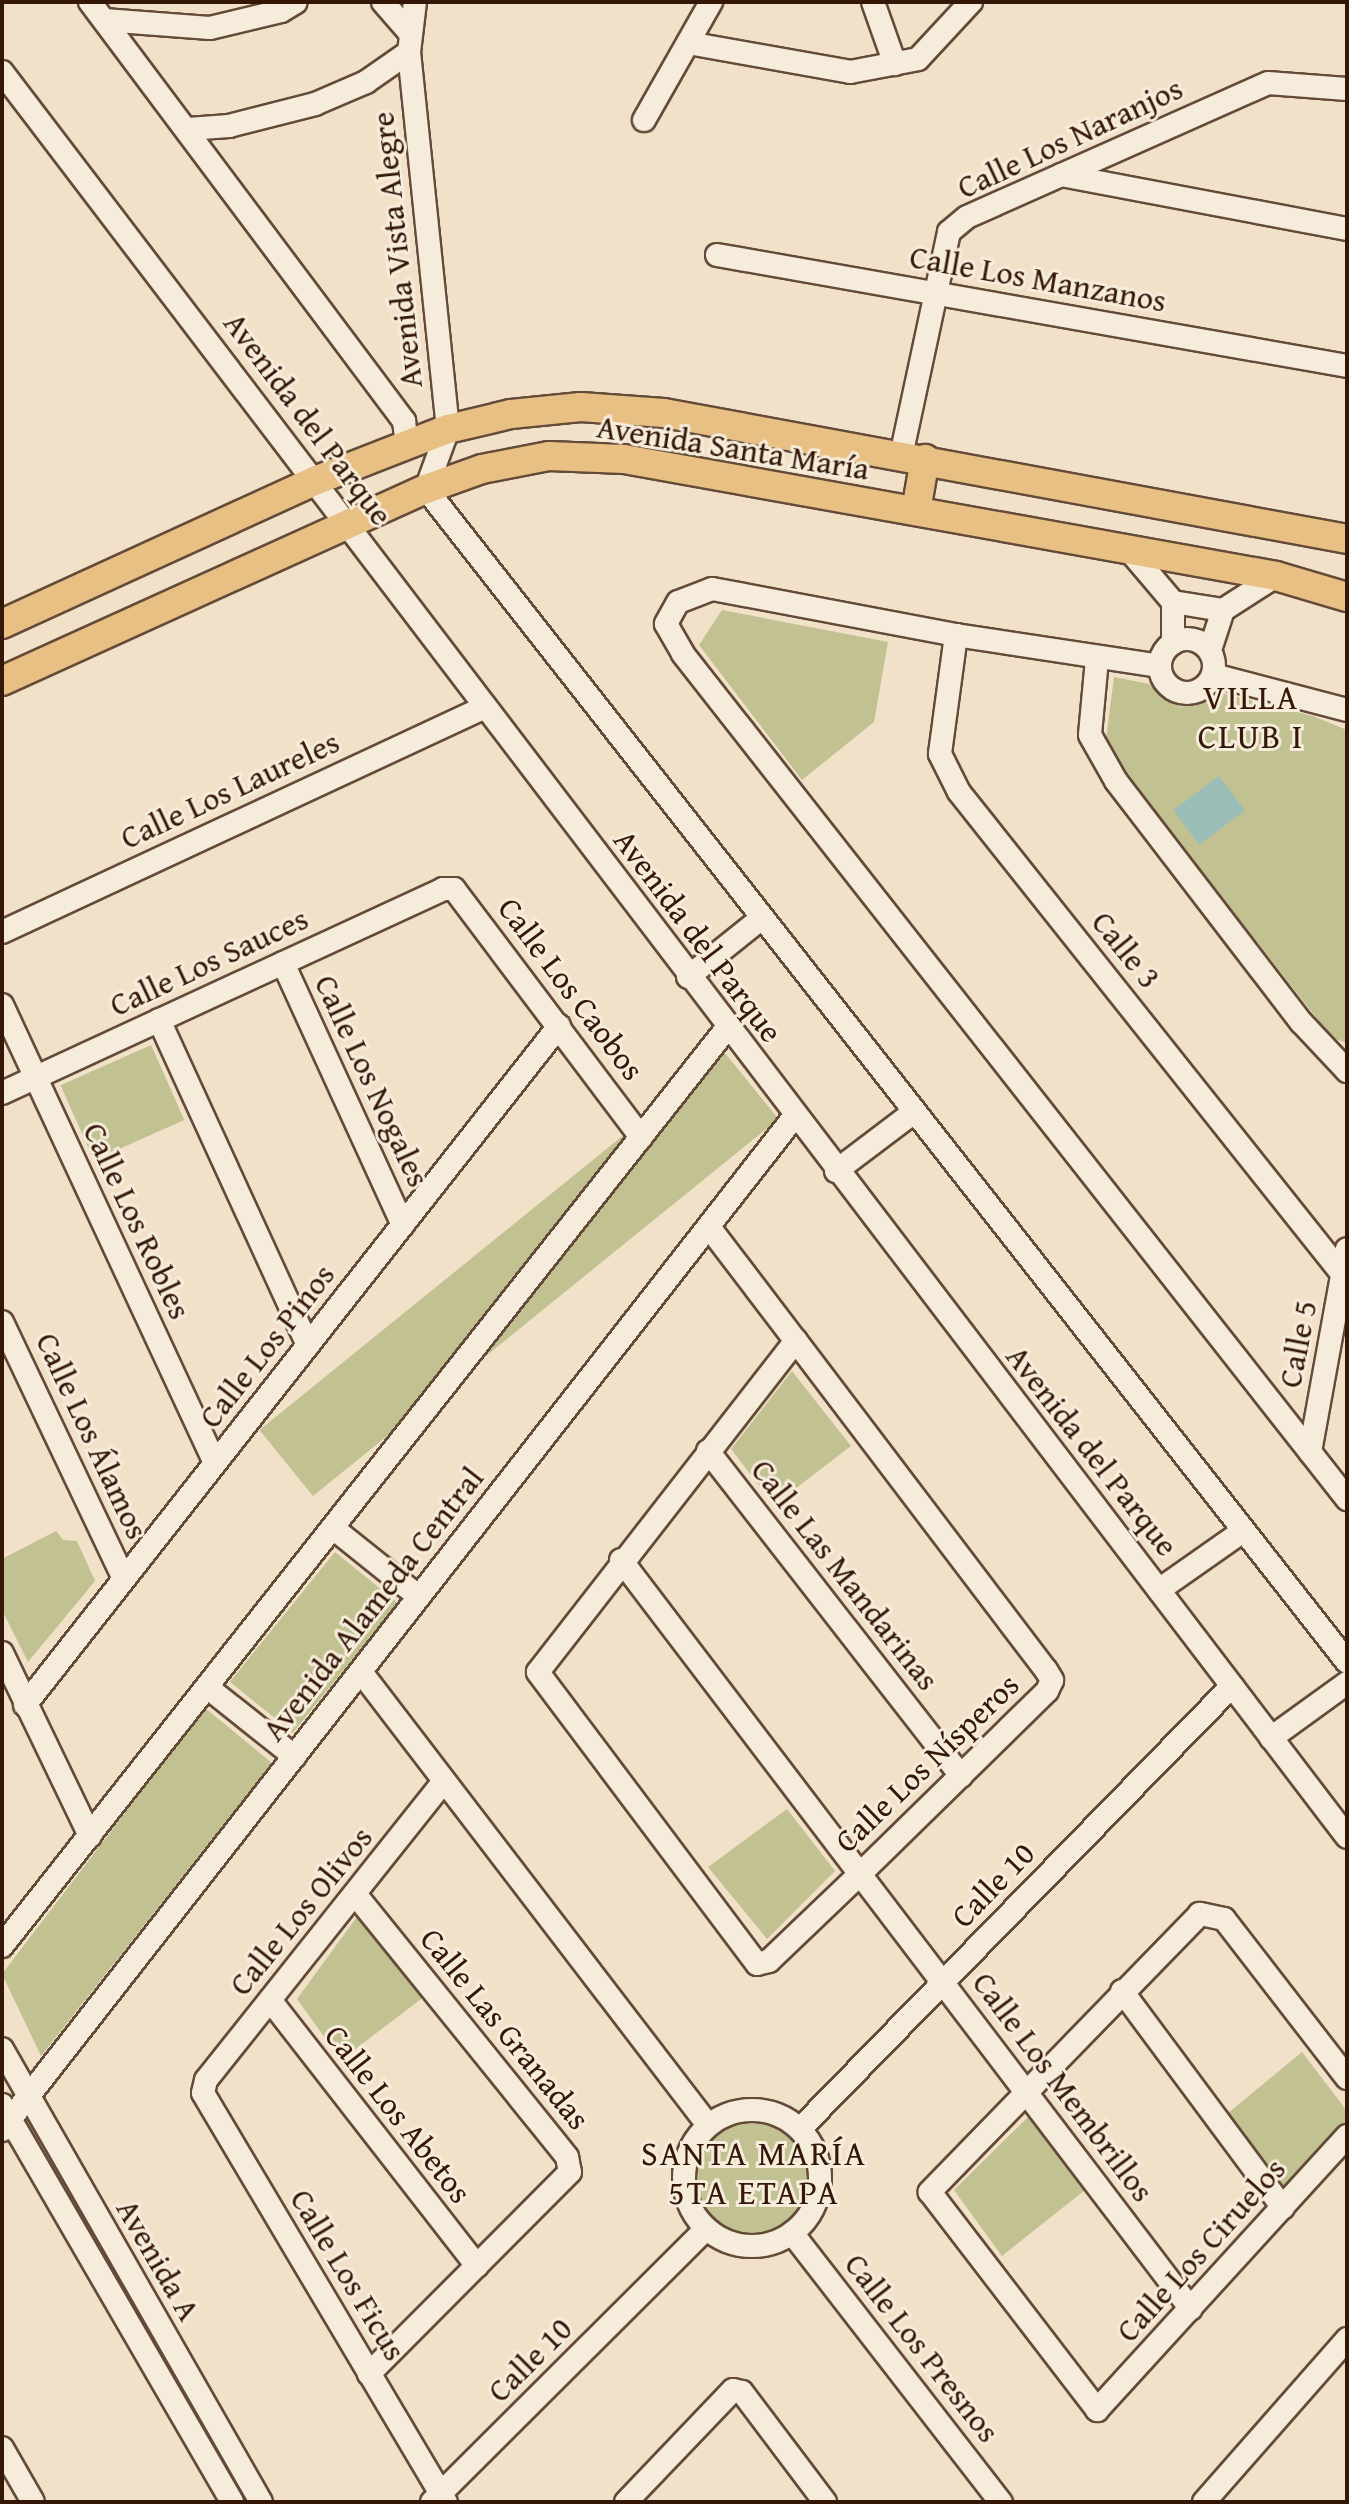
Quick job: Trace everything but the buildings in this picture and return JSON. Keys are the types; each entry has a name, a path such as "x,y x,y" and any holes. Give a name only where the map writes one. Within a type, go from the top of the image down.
{"main road":[{"name":"Avenida Santa María","path":"2,624 317,480 407,444 448,429 511,414 581,407 664,413 1347,539"},
{"name":"Avenida Santa María","path":"2,681 426,489 482,469 549,456 624,459 1276,576 1347,597"},
{"path":"913,458 916,511"}],"street":[{"path":"97,11 210,28 281,11 296,2"},
{"path":"188,129 229,126 315,104 366,82 410,43 383,2"},
{"name":"Avenida Vista Alegre","path":"415,2 410,43 448,429 426,489"},
{"path":"644,120 711,2"},
{"path":"873,2 895,64"},
{"path":"688,43 850,72 918,59 971,2"},
{"path":"97,11 404,421 407,444"},
{"name":"Avenida del Parque","path":"2,72 317,480 794,1117 1347,1837"},
{"name":"Calle Los Naranjos","path":"913,458 936,293 949,232 967,217 1268,83 1347,89"},
{"path":"1061,175 1347,229"},
{"name":"Calle Los Manzanos","path":"717,255 1347,366"},
{"name":"Avenida del Parque","path":"426,489 1347,1662"},
{"path":"1128,549 1173,602 1173,643 1160,666 1165,682 1187,693 1203,688 1213,675 1210,650 1223,610 1276,576"},
{"path":"1160,666 1097,659 956,635 712,589 678,602 666,624 683,654 1347,1499"},
{"path":"1173,602 1223,610"},
{"name":"Calle 3","path":"956,635 940,754 959,792 1343,1275"},
{"path":"1173,643 1189,639 1210,650"},
{"path":"1097,659 1090,735 1116,781 1302,1023 1347,1071"},
{"path":"1213,675 1347,710"},
{"name":"Calle Los Laureles","path":"2,932 485,707"},
{"name":"Calle Los Sauces","path":"2,1093 443,889"},
{"name":"Calle Los Caobos","path":"443,889 462,897 641,1137"},
{"path":"688,977 762,918"},
{"name":"Calle Los Nogales","path":"283,963 403,1225"},
{"name":"Calle Los Robles","path":"2,1005 215,1463"},
{"path":"159,1020 308,1345"},
{"name":"Calle Los Pinos","path":"25,1705 559,1026"},
{"path":"2,1946 727,1028"},
{"path":"836,1171 914,1112"},
{"name":"Avenida Alameda Central","path":"5,2119 28,2098 794,1117"},
{"name":"Calle Los Nísperos","path":"621,1560 540,1663 541,1682 757,1964 769,1961 861,1873 1047,1691 1052,1680 709,1227"},
{"name":"Calle 5","path":"1310,1452 1347,1249"},
{"name":"Calle Los Álamos","path":"2,1322 124,1579"},
{"path":"621,1560 796,1341"},
{"name":"Calle Las Mandarinas","path":"708,1451 961,1776"},
{"path":"333,1528 419,1597"},
{"path":"1159,1590 1243,1531"},
{"name":"Calle Los Membrillos","path":"621,1560 1191,2309"},
{"path":"2,1653 90,1836"},
{"path":"361,1672 708,2125"},
{"path":"1271,1738 1347,1683"},
{"name":"Calle 10","path":"800,2129 1232,1686"},
{"path":"207,1687 295,1757"},
{"name":"Calle Los Olivos","path":"206,2080 444,1781"},
{"name":"Calle Las Granadas","path":"355,1894 570,2162 570,2172 369,2374"},
{"path":"1026,2089 1200,1914 1224,1919 1347,2078"},
{"path":"1122,1991 1283,2208"},
{"name":"Calle Los Abetos","path":"270,2000 477,2266"},
{"name":"Avenida A","path":"2,2049 261,2502"},
{"name":"Calle Los Ficus","path":"206,2080 203,2093 440,2499"},
{"name":"Calle Los Ciruelos","path":"1026,2089 933,2185 932,2196 1091,2408 1102,2406 1347,2136"},
{"path":"765,2110 800,2129 814,2148 820,2171 818,2194 792,2233 749,2246 726,2241 706,2229 692,2211 684,2177 693,2143 708,2125 725,2114 765,2110"},
{"name":"Avenida A","path":"5,2119 232,2502"},
{"name":"Calle 10","path":"440,2499 706,2229"},
{"name":"Calle Los Presnos","path":"792,2233 1001,2502"},
{"path":"1204,2502 1347,2339"},
{"path":"639,2497 725,2394 742,2392 825,2502"},
{"path":"2,2448 33,2502"}],"green space":[{"path":"722,610 888,642 874,722 802,780 699,645"},
{"path":"1114,677 1149,684 1181,707 1221,693 1313,716 1347,730 1347,1043 1332,1038 1105,747"},
{"path":"151,1045 184,1120 94,1160 61,1085"},
{"path":"725,1053 778,1119 313,1496 259,1430"},
{"path":"792,1371 851,1446 774,1505 731,1449"},
{"path":"56,1531 63,1540 77,1541 95,1581 28,1662 2,1610 2,1559"},
{"path":"335,1552 398,1603 293,1733 230,1682"},
{"path":"205,1708 272,1763 41,2056 2,1974"},
{"path":"787,1809 835,1871 767,1939 708,1867"},
{"path":"359,1914 425,1996 341,2060 297,1999"},
{"path":"1302,2052 1347,2111 1347,2122 1283,2201 1222,2118"},
{"path":"1028,2117 1085,2190 1002,2256 954,2190"},
{"path":"752,2121 773,2126 791,2138 803,2156 808,2177 803,2198 791,2216 773,2228 752,2233 731,2228 713,2216 701,2198 696,2177 701,2156 713,2138 731,2126"}],"water":[{"path":"1219,776 1245,810 1199,845 1173,810"}],"district":[{"name":"VILLA CLUB I","path":"1251,716"},
{"name":"SANTA MARÍA 5TA ETAPA","path":"754,2172"}]}
